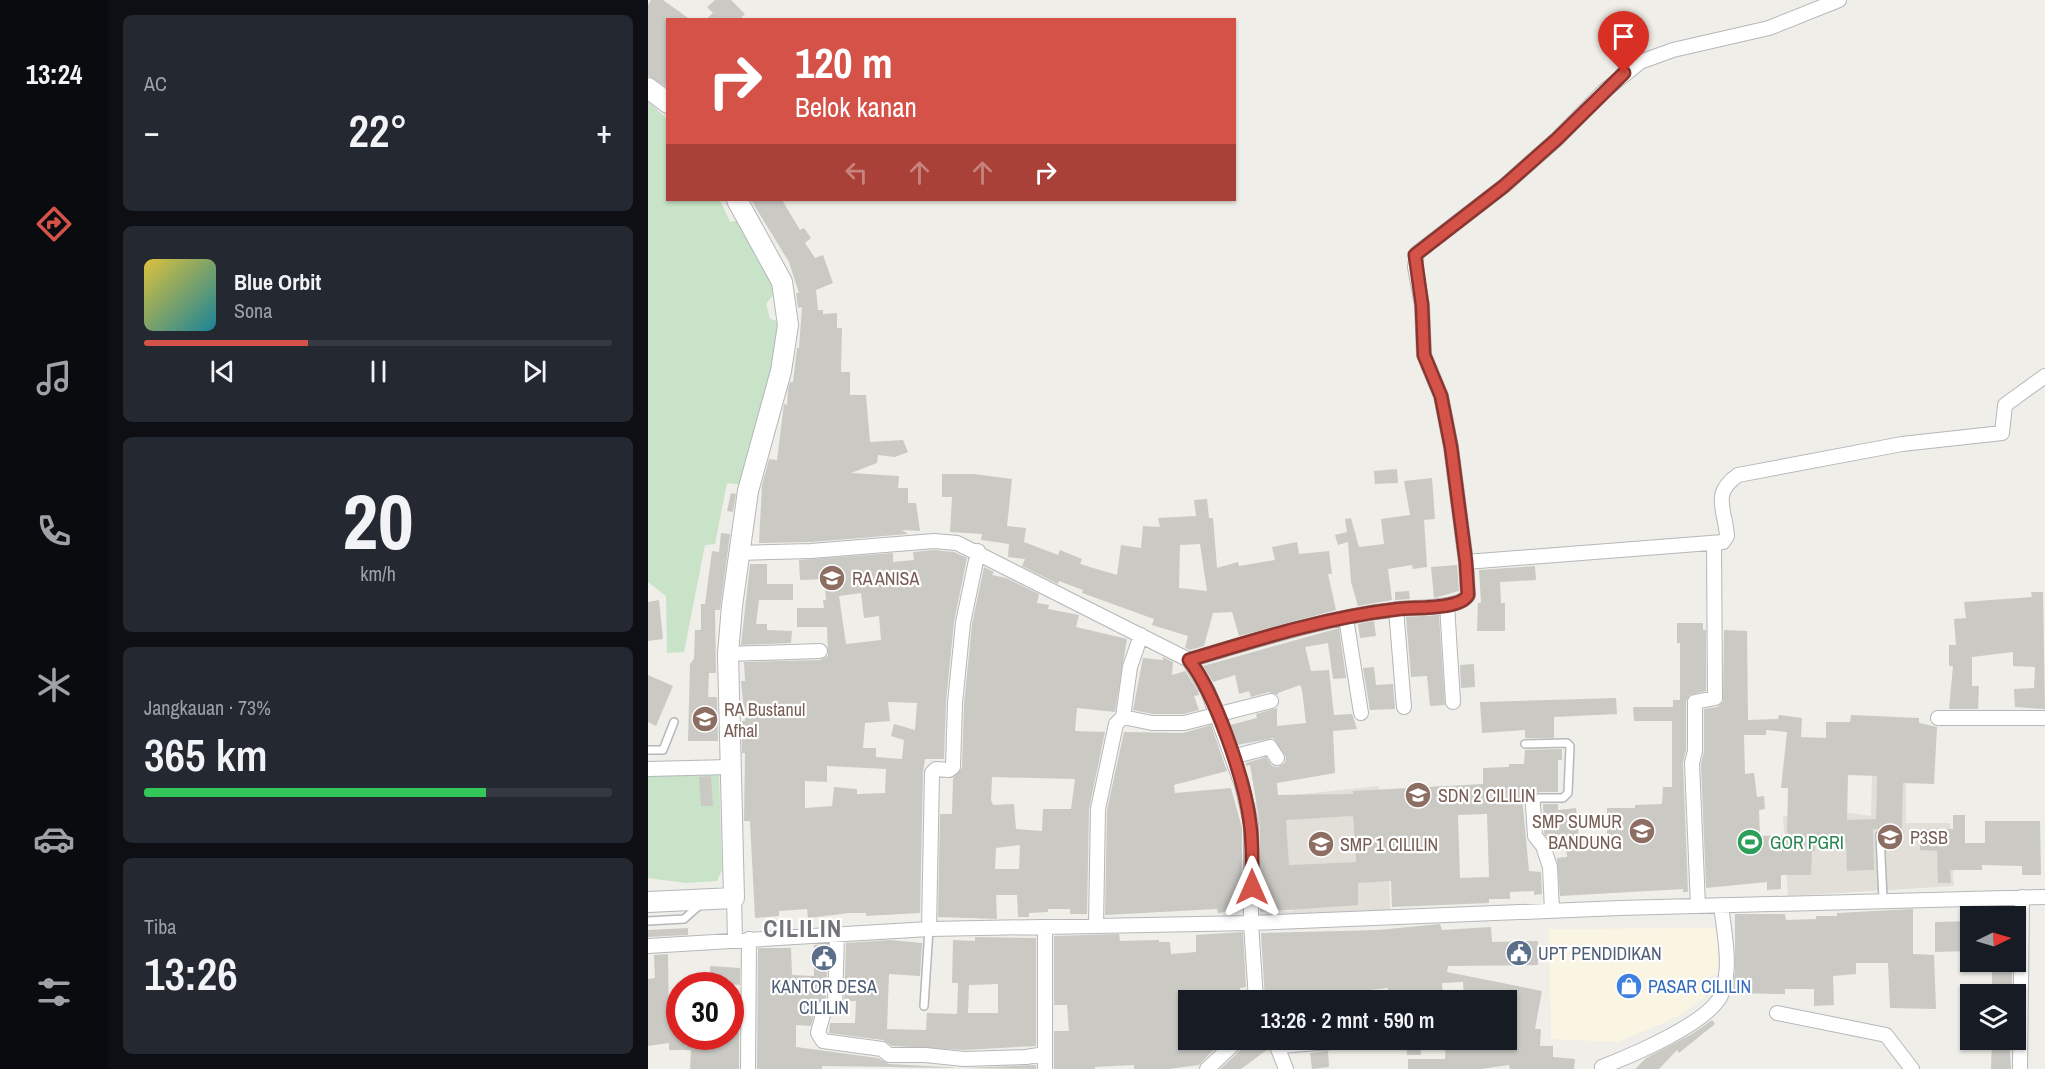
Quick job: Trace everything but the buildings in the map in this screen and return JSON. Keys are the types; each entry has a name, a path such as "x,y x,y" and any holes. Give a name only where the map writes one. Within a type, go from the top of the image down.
{"main road":[{"path":"648,88 666,102"},
{"path":"648,902 734,898 729,654 738,553 748,491 781,371 789,325 782,282 738,201"}],"street":[{"path":"1189,660 1276,633 1346,618 1396,609 1461,603 1468,595 1466,562 1441,396 1424,355 1422,305 1415,267 1417,253 1504,186 1557,139 1603,92 1640,62 1673,50 1769,28 1839,0"},
{"path":"1466,562 1723,542 1726,536 1721,493 1725,485 1738,475 1902,444 2002,433 2005,405 2045,376"},
{"path":"738,553 811,551 945,541 978,551 1189,660 1208,691 1218,716 1242,785 1251,824 1251,923 1255,990"},
{"path":"1698,906 1692,772 1695,751 1694,718 1695,702 1715,698 1714,544"},
{"path":"929,929 932,773 936,769 950,770 953,767 955,703 963,622 978,551"},
{"path":"1447,605 1454,702"},
{"path":"1396,609 1404,707"},
{"path":"1346,618 1361,712"},
{"path":"1096,926 1098,808 1116,724 1124,717 1130,667 1141,635"},
{"path":"729,654 820,651"},
{"path":"1124,717 1168,724 1218,716 1271,701"},
{"path":"1938,718 2045,718"},
{"path":"1232,757 1270,747 1277,758"},
{"path":"648,769 730,767"},
{"path":"1533,805 1535,836 1543,846 1550,867 1552,911"},
{"path":"2020,1069 2022,897"},
{"path":"648,946 929,929 1251,923 1883,899 2045,897"},
{"path":"734,898 742,940 748,1069"},
{"path":"1602,1067 1635,1055 1666,1038 1707,1011 1721,996 1727,972 1721,905"},
{"path":"1045,1069 1046,927"},
{"path":"837,934 835,1007 825,1007 818,1033 823,1041 882,1049 889,1055 925,1055 964,1059 1026,1058 1045,1054"},
{"path":"1777,1013 1886,1035 1912,1069"},
{"path":"1207,1069 1227,1050"},
{"path":"1279,1050 1286,1069"}],"lane":[{"path":"648,750 663,750 674,722"},
{"path":"1525,744 1567,743 1570,746 1568,793 1563,798 1539,798 1533,805"},
{"path":"1880,835 1883,899"},
{"path":"648,921 689,917 705,900"},
{"path":"924,1006 929,929"}],"shaded area":[{"name":"P3SB","path":"1872,774 1906,775 1906,823 1950,823 1954,886 1788,896 1783,816 1850,813 1871,816","holes":["1877,777 1903,778 1902,829 1876,829","1920,829 1947,851 1920,850","1873,847 1874,870 1848,871","1938,865 1950,865 1950,883 1938,883"]},
{"name":"SMP 1 CILILIN","path":"1379,786 1380,814 1389,861 1390,911 1255,916 1253,803 1294,795","holes":["1353,794 1386,862 1387,881 1300,886 1299,865 1356,862 1353,816 1293,819 1292,797","1258,891 1276,891 1277,911 1258,912","1281,893 1293,893 1293,911 1281,911"]},
{"name":"PASAR CILILIN","path":"1718,928 1721,974 1710,976 1705,997 1679,1016 1618,1042 1551,1039 1549,929"}],"green space":[{"path":"648,101 666,118 666,201 720,201 730,222 742,219 780,286 766,304 770,319 782,322 779,351 743,485 727,483 715,544 705,545 684,652 667,653 666,596 648,582"},
{"path":"719,772 722,870 717,881 686,883 648,878 648,774"}],"place":[{"name":"RA ANISA","path":"832,578"},
{"name":"RA Bustanul Afhal","path":"705,719"},
{"name":"SDN 2 CILILIN","path":"1418,795"},
{"name":"SMP SUMUR BANDUNG","path":"1642,831"},
{"name":"P3SB","path":"1890,837"},
{"name":"GOR PGRI","path":"1750,842"},
{"name":"SMP 1 CILILIN","path":"1321,844"},
{"name":"UPT PENDIDIKAN","path":"1519,953"},
{"name":"KANTOR DESA CILILIN","path":"824,958"},
{"name":"PASAR CILILIN","path":"1629,986"}],"district":[{"name":"CILILIN","path":"803,928"}],"route":[{"path":"1252,887 1251,824 1242,785 1208,691 1189,660 1276,633 1315,624 1396,609 1455,604 1466,599 1468,595 1466,562 1451,447 1441,396 1424,355 1422,305 1415,255 1504,186 1557,139 1624,73"}]}
